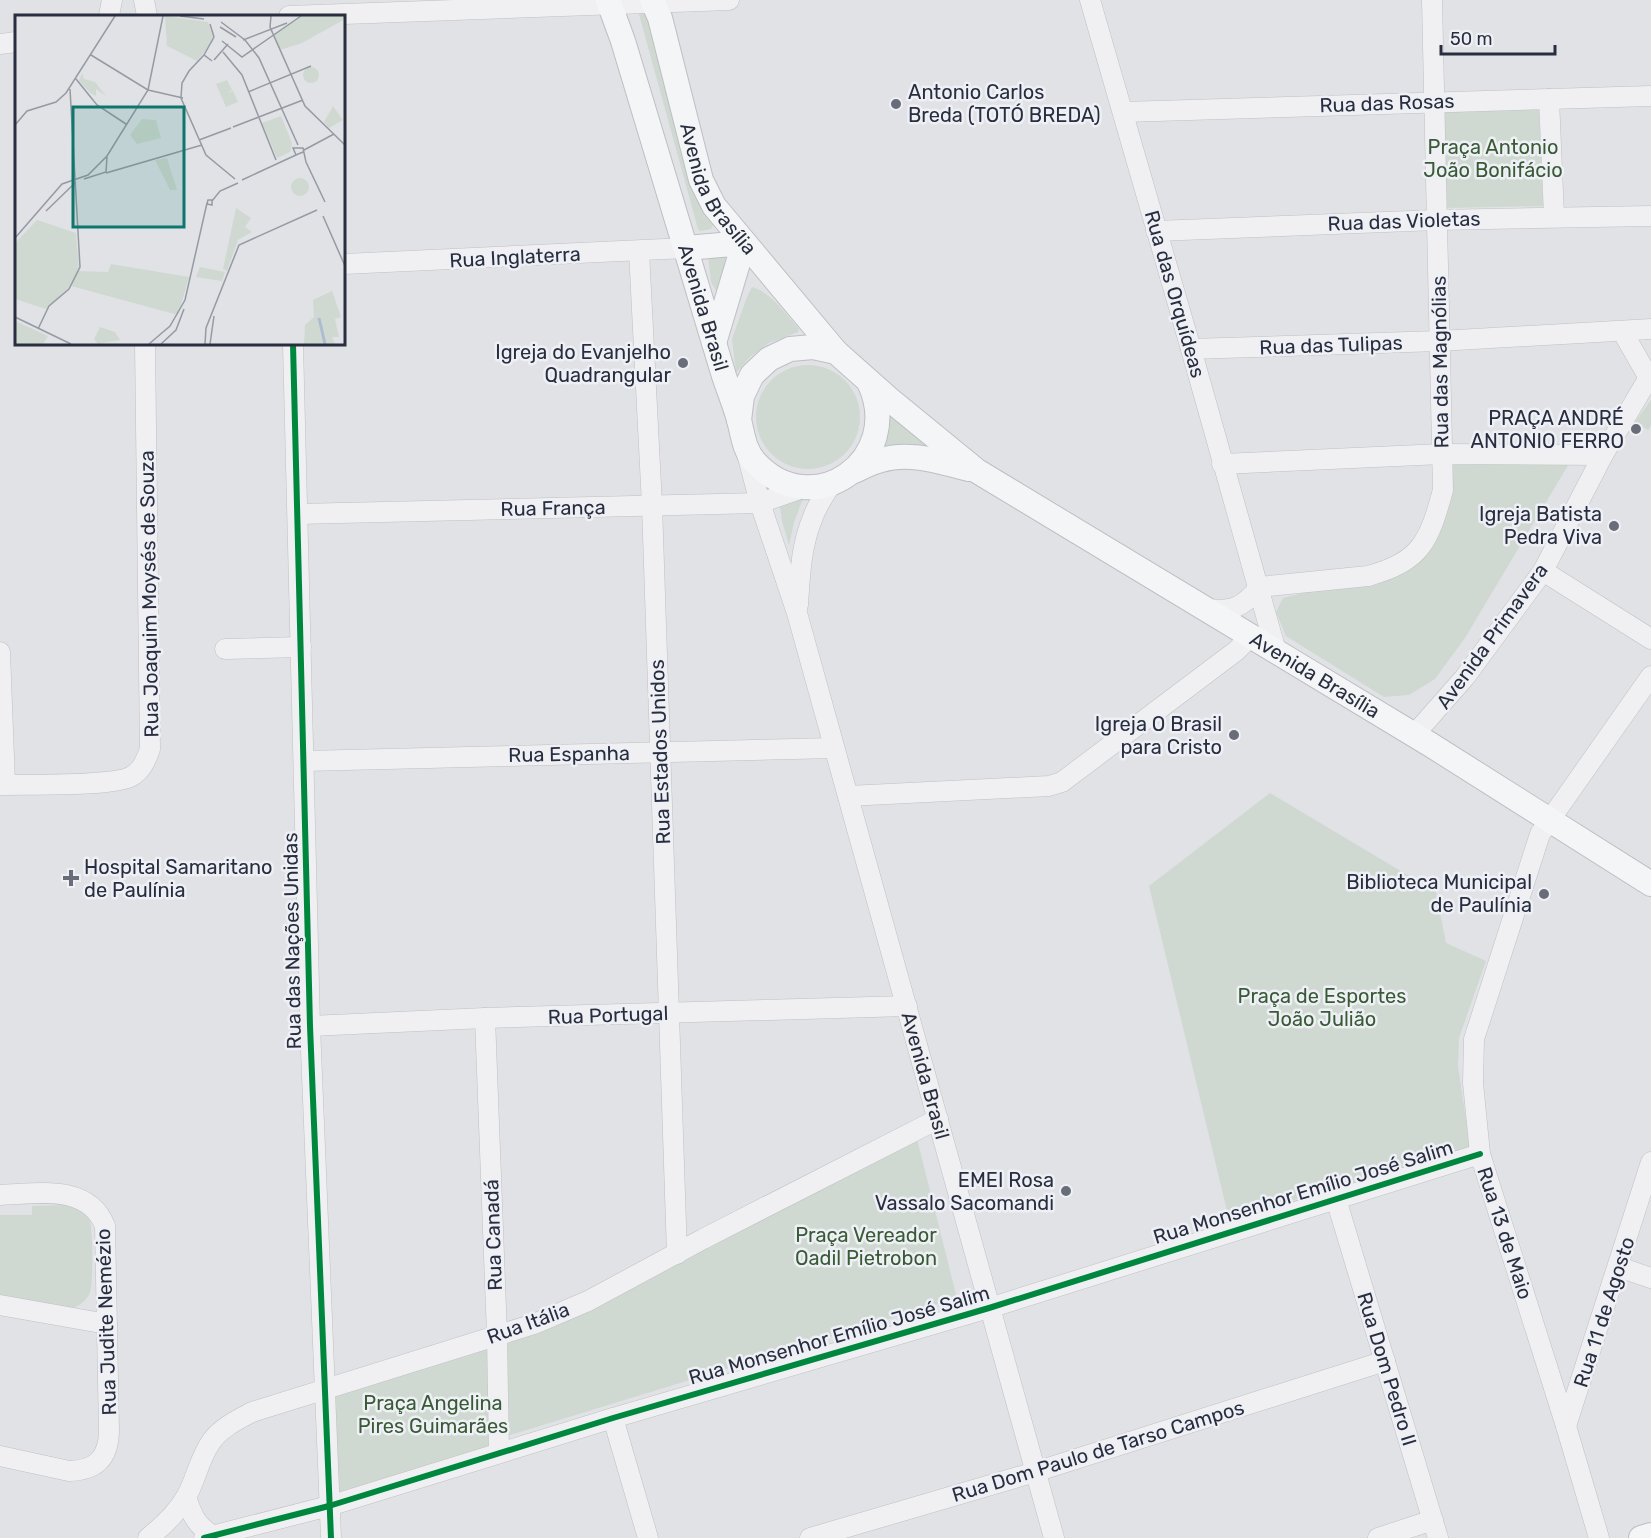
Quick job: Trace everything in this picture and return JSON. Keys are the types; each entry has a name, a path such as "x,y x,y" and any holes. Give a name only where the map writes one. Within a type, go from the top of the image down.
{"main road":[{"name":"Avenida Brasília","path":"652,1 660,18 700,180 714,206 836,352"},
{"name":"Avenida Brasil","path":"610,2 739,420 744,444"},
{"path":"686,248 744,243 714,343"},
{"path":"739,420 742,396 752,375 769,359 790,349 813,347 836,352 868,380 879,411 878,428 865,459 853,471 831,484 805,487 786,483 768,474 754,461 744,444"},
{"name":"Avenida Brasília","path":"868,380 977,471 1414,735 1651,884"},
{"name":"Avenida Brasília","path":"853,471 882,459 922,457 977,471"},
{"path":"1641,1538 1651,1535"}],"street":[{"path":"109,15 112,0"},
{"path":"144,0 147,15"},
{"path":"288,0 289,15"},
{"path":"303,15 441,5 729,0"},
{"name":"Rua das Orquídeas","path":"1090,0 1276,651"},
{"name":"Rua das Magnólias","path":"1258,587 1368,576 1400,565 1414,555 1427,539 1440,501 1443,490 1432,0"},
{"path":"0,44 15,42"},
{"name":"Rua das Rosas","path":"1123,112 1651,96"},
{"path":"1549,99 1554,216"},
{"name":"Rua das Violetas","path":"1156,231 1554,216 1651,216"},
{"name":"Rua Inglaterra","path":"345,264 686,248"},
{"name":"Rua Estados Unidos","path":"639,251 651,505 677,1254"},
{"name":"Rua das Tulipas","path":"1191,349 1439,341 1651,329"},
{"path":"1622,331 1650,376"},
{"name":"Rua Joaquim Moysés de Souza","path":"2,784 98,782 131,777 143,766 150,749 145,345"},
{"name":"Rua das Nações Unidas","path":"293,345 310,1026 331,1538"},
{"name":"Avenida Primavera","path":"1414,735 1465,677 1543,571 1603,455 1650,376"},
{"name":"Avenida Brasil","path":"744,444 760,502 797,614 1054,1538"},
{"path":"1222,464 1442,454 1603,455"},
{"name":"Avenida Brasil","path":"797,614 800,572 808,529 813,515 831,484"},
{"name":"Rua França","path":"298,514 760,502 805,487"},
{"path":"1543,571 1651,639"},
{"path":"1206,609 1224,612 1238,607 1249,600 1258,587"},
{"path":"848,796 1049,786 1062,782 1227,658 1251,636"},
{"path":"225,649 301,647"},
{"path":"0,652 2,784"},
{"name":"Rua 13 de Maio","path":"1599,1538 1480,1154 1473,1083 1474,1039 1540,834 1651,676"},
{"name":"Rua Espanha","path":"304,761 834,748"},
{"name":"Rua Portugal","path":"310,1026 485,1018 907,1006"},
{"name":"Rua Canadá","path":"485,1018 499,1453"},
{"name":"Rua Itália","path":"148,1538 162,1527 186,1497 198,1466 212,1440 232,1423 252,1412 534,1324 588,1301 938,1119"},
{"name":"Rua Monsenhor Emílio José Salim","path":"208,1537 329,1506 613,1418 989,1308 1480,1154"},
{"name":"Rua 11 de Agosto","path":"1566,1426 1651,1162"},
{"name":"Rua Judite Nemézio","path":"0,1195 64,1194 80,1198 101,1215 105,1226 109,1441 105,1454 99,1462 88,1468 69,1471 0,1456"},
{"name":"Rua Dom Pedro II","path":"1336,1199 1435,1529"},
{"path":"1619,1267 1651,1278"},
{"path":"0,1305 107,1324"},
{"name":"Rua Dom Paulo de Tarso Campos","path":"810,1538 1035,1472 1385,1361"},
{"path":"613,1418 648,1538"},
{"path":"186,1497 193,1519 208,1537"},
{"path":"1377,1538 1435,1529"}],"green space":[{"path":"637,7 647,10 683,150 699,204 714,223 711,229 700,231 698,229"},
{"name":"Praça Antonio João Bonifácio","path":"1539,109 1543,206 1445,208 1444,112"},
{"path":"734,255 718,294 711,282 708,256"},
{"path":"752,287 772,299 799,329 798,332 769,343 749,358 736,373 732,339"},
{"path":"808,365 828,369 845,380 856,397 860,417 856,437 845,454 828,465 808,469 788,465 771,454 760,437 756,417 760,397 771,380 788,369"},
{"path":"1651,400 1651,426 1648,430 1635,422"},
{"path":"889,413 931,447 881,447"},
{"path":"1570,462 1465,638 1435,679 1409,695 1384,697 1286,636 1276,612 1283,598 1316,590 1381,582 1427,555 1442,520 1450,465"},
{"path":"804,496 794,522 789,545 779,502"},
{"name":"Praça de Esportes João Julião","path":"1270,793 1436,892 1446,943 1486,961 1459,1038 1458,1065 1470,1148 1229,1219 1149,886"},
{"name":"Praça Vereador Oadil Pietrobon","path":"917,1139 957,1298 507,1436 504,1345 633,1285"},
{"path":"32,1206 75,1207 89,1218 92,1274 91,1288 85,1300 68,1309 0,1297 0,1215 32,1215"},
{"name":"Praça Angelina Pires Guimarães","path":"491,1343 493,1449 334,1499 330,1394"}],"cycle path":[{"path":"293,345 310,1026 331,1538"},
{"path":"204,1538 329,1506 613,1418 989,1308 1480,1154"}],"place":[{"name":"Antonio Carlos Breda (TOTÓ BREDA)","path":"896,104"},
{"name":"Igreja do Evanjelho Quadrangular","path":"683,363"},
{"name":"PRAÇA ANDRÉ ANTONIO FERRO","path":"1636,429"},
{"name":"Igreja Batista Pedra Viva","path":"1614,526"},
{"name":"Igreja O Brasil para Cristo","path":"1234,735"},
{"name":"Hospital Samaritano de Paulínia","path":"71,878"},
{"name":"Biblioteca Municipal de Paulínia","path":"1544,894"},
{"name":"EMEI Rosa Vassalo Sacomandi","path":"1066,1191"}]}
